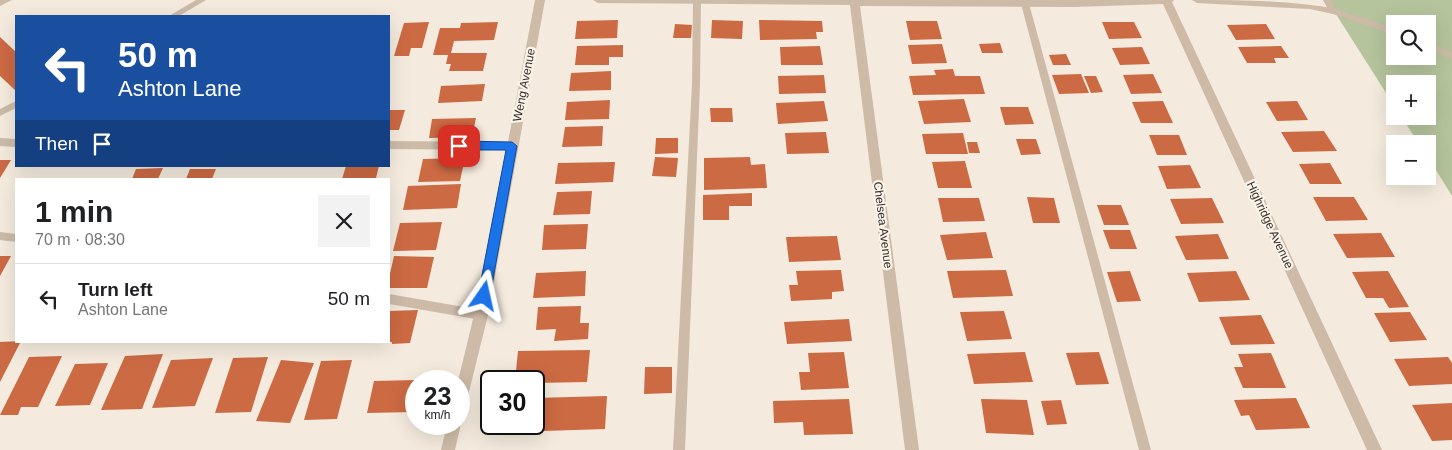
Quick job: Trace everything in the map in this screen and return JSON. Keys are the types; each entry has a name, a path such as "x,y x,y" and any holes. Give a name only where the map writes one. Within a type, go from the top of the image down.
{"street":[{"path":"0,3 6,0"},
{"name":"Weng Avenue","path":"467,370 480,314 540,0"},
{"path":"598,0 1025,2 1167,0"},
{"name":"Highridge Avenue","path":"1167,0 1374,450"},
{"path":"1197,0 1310,6 1334,11"},
{"name":"Chelsea Avenue","path":"855,1 912,450"},
{"path":"0,142 15,143"},
{"path":"390,145 512,146"},
{"path":"448,450 451,435"}],"lane":[{"path":"175,15 202,0"},
{"path":"679,450 696,84 697,0"},
{"path":"1327,0 1334,11 1386,29"},
{"path":"1025,2 1145,450"},
{"path":"1436,49 1452,56"},
{"path":"0,113 15,105"},
{"path":"0,236 15,238"},
{"path":"390,300 480,314"}],"green space":[{"path":"1327,0 1452,0 1452,196 1436,170 1436,135 1413,135 1407,125 1436,125 1436,75 1386,75 1386,93"}],"building":[{"path":"618,20 617,38 575,39 577,21"},
{"path":"712,20 743,21 742,39 711,38"},
{"path":"759,20 822,21 823,32 816,32 817,39 760,40"},
{"path":"906,21 937,21 942,39 910,40"},
{"path":"429,22 422,48 411,48 409,56 394,56 404,23"},
{"path":"498,22 494,40 454,41 451,53 487,53 483,71 449,71 451,64 446,64 448,55 433,55 440,28 460,28 461,23"},
{"path":"1102,22 1134,22 1142,38 1109,39"},
{"path":"675,24 692,25 691,38 673,38"},
{"path":"1266,24 1275,39 1236,40 1227,25"},
{"path":"0,37 15,51 15,90 0,76"},
{"path":"1000,43 1003,53 982,53 979,44"},
{"path":"942,44 947,63 912,64 908,45"},
{"path":"623,45 623,57 609,57 609,65 575,65 577,46"},
{"path":"820,46 823,65 781,65 780,47"},
{"path":"1281,46 1289,58 1274,58 1276,63 1247,63 1238,47"},
{"path":"1142,47 1150,64 1120,65 1112,48"},
{"path":"1066,54 1071,65 1053,65 1049,55"},
{"path":"953,69 955,76 980,76 985,94 913,95 909,76 936,75 934,70"},
{"path":"611,71 611,90 569,91 571,73"},
{"path":"1081,74 1089,93 1059,94 1052,75"},
{"path":"1153,74 1162,93 1131,94 1123,75"},
{"path":"824,75 826,93 779,94 778,76"},
{"path":"1084,76 1096,76 1103,92 1091,93"},
{"path":"485,84 482,101 438,103 441,86"},
{"path":"964,99 971,122 924,124 918,101"},
{"path":"610,100 609,119 565,120 567,102"},
{"path":"824,101 828,121 778,124 776,103"},
{"path":"1163,101 1173,123 1141,123 1132,102"},
{"path":"1297,101 1308,120 1277,121 1266,102"},
{"path":"1000,107 1028,107 1034,124 1005,125"},
{"path":"710,108 732,108 733,122 711,122"},
{"path":"390,110 405,110 399,130 390,130"},
{"path":"476,118 472,137 429,138 432,119"},
{"path":"603,126 602,146 562,147 565,127"},
{"path":"1324,131 1337,151 1293,152 1281,132"},
{"path":"826,132 829,153 787,154 785,133"},
{"path":"963,133 968,154 926,154 922,134"},
{"path":"1149,135 1179,135 1187,155 1157,155"},
{"path":"656,138 678,138 678,153 655,154"},
{"path":"1016,139 1036,139 1041,154 1021,155"},
{"path":"967,142 977,142 980,153 969,153"},
{"path":"655,157 678,158 676,177 652,176"},
{"path":"750,157 751,165 765,164 767,188 704,190 704,158"},
{"path":"465,158 460,181 418,182 423,159"},
{"path":"0,160 11,160 0,178"},
{"path":"965,161 972,188 938,188 932,162"},
{"path":"615,162 613,182 555,184 558,163"},
{"path":"1330,163 1342,184 1310,184 1299,164"},
{"path":"1190,165 1201,188 1167,189 1158,166"},
{"path":"346,167 379,167 376,178 342,178"},
{"path":"163,168 158,178 132,178 136,169"},
{"path":"190,169 216,169 212,178 186,178"},
{"path":"461,184 457,208 403,210 408,186"},
{"path":"592,191 590,214 553,215 557,192"},
{"path":"752,193 752,206 729,206 729,220 703,220 703,195"},
{"path":"1027,197 1054,198 1060,223 1033,223"},
{"path":"1313,197 1354,197 1368,220 1326,221"},
{"path":"938,198 979,198 985,221 943,222"},
{"path":"1212,198 1224,223 1181,224 1170,199"},
{"path":"1097,205 1121,205 1129,225 1104,225"},
{"path":"442,222 436,250 393,251 400,223"},
{"path":"588,224 586,249 542,250 544,225"},
{"path":"1103,230 1130,230 1137,249 1110,249"},
{"path":"986,232 993,258 947,260 940,235"},
{"path":"1381,233 1395,257 1347,258 1333,234"},
{"path":"1218,234 1229,259 1186,260 1175,236"},
{"path":"837,236 841,260 789,262 786,237"},
{"path":"0,256 11,256 0,276"},
{"path":"394,256 434,257 427,288 390,288 390,274"},
{"path":"841,270 844,291 832,292 832,299 791,301 789,285 798,285 796,271"},
{"path":"1006,270 1013,296 953,298 947,271"},
{"path":"586,271 585,296 533,298 536,273"},
{"path":"1130,271 1141,301 1117,302 1107,272"},
{"path":"1236,271 1250,300 1199,302 1187,273"},
{"path":"1388,271 1409,307 1389,308 1383,298 1366,298 1352,272"},
{"path":"581,306 580,323 589,323 588,339 554,341 556,329 536,330 538,307"},
{"path":"418,310 410,343 392,344 390,342 390,311"},
{"path":"1004,311 1012,339 967,341 960,312"},
{"path":"1410,312 1427,340 1390,342 1374,313"},
{"path":"1261,315 1275,344 1231,345 1219,317"},
{"path":"849,319 852,341 787,344 784,322"},
{"path":"0,342 20,343 0,382"},
{"path":"590,350 587,382 545,383 545,370 516,370 518,351"},
{"path":"844,352 849,388 801,390 799,372 810,372 808,353"},
{"path":"1025,352 1033,382 974,384 967,354"},
{"path":"1099,352 1109,384 1076,385 1066,353"},
{"path":"1271,353 1286,388 1243,388 1234,367 1243,367 1238,354"},
{"path":"163,354 142,409 101,410 125,356"},
{"path":"62,356 38,407 21,407 18,415 0,415 29,357"},
{"path":"268,357 251,412 215,413 233,358"},
{"path":"1448,357 1452,363 1452,384 1409,386 1394,359"},
{"path":"213,358 195,406 152,408 171,360"},
{"path":"281,360 314,363 290,423 256,421"},
{"path":"352,360 337,419 304,420 321,361"},
{"path":"108,363 90,405 55,406 75,364"},
{"path":"645,367 672,367 672,393 644,394"},
{"path":"405,380 405,412 367,413 374,381"},
{"path":"607,396 605,429 545,431 545,398"},
{"path":"1296,398 1310,428 1256,430 1249,415 1241,416 1234,400"},
{"path":"849,399 853,434 804,435 803,422 774,423 773,401"},
{"path":"981,399 1027,400 1034,435 986,433"},
{"path":"1061,400 1067,424 1047,425 1041,401"},
{"path":"1452,403 1452,440 1432,441 1412,405"}],"route":[{"path":"459,146 512,146 484,296"}]}
